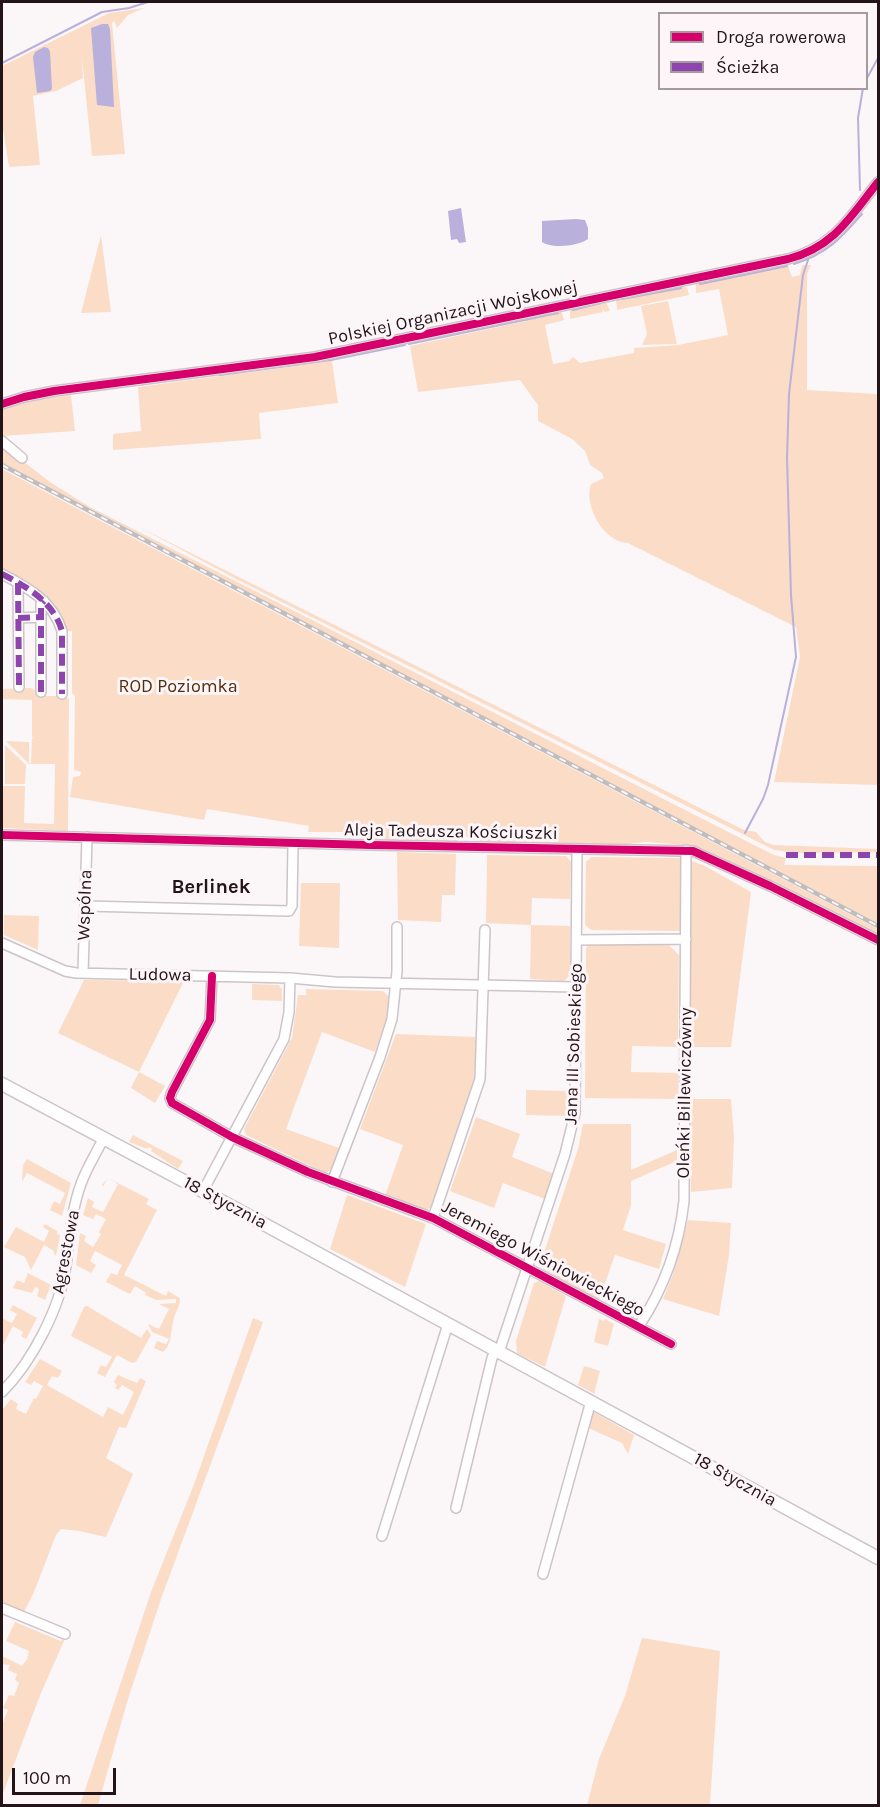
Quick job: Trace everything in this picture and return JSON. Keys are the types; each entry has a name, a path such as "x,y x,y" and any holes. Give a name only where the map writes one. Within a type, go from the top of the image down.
{"main road":[{"name":"18 Stycznia","path":"2,1084 879,1558"}],"street":[{"name":"Polskiej Organizacji Wojskowej","path":"2,404 54,391 324,356 789,259 809,252 828,240 874,194 879,182"},
{"path":"2,441 21,458"},
{"path":"2,574 32,590 44,601 61,628 62,694"},
{"path":"18,583 19,687"},
{"path":"41,692 41,604 44,601"},
{"path":"18,618 41,617"},
{"name":"Aleja Tadeusza Kościuszki","path":"2,835 686,850 699,852 879,940"},
{"name":"Wspólna","path":"83,973 87,837"},
{"path":"85,906 289,911 292,906 293,843"},
{"name":"Jana III Sobieskiego","path":"498,1351 528,1269 572,1133 575,1113 578,849"},
{"name":"Oleńki Billewiczówny","path":"639,1326 659,1293 676,1247 682,1218 686,850"},
{"path":"332,1182 390,1028 396,983 397,927"},
{"path":"433,1218 480,1079 485,930"},
{"name":"Jana III Sobieskiego","path":"577,940 686,939"},
{"name":"Ludowa","path":"2,943 65,971 83,973 290,978 335,982 576,987"},
{"name":"Jeremiego Wiśniowieckiego","path":"212,976 210,1020 170,1098 175,1105 232,1137 332,1182 433,1218 671,1344"},
{"path":"203,1191 284,1039 290,1012 290,978"},
{"name":"Agrestowa","path":"2,1392 20,1370 52,1314 66,1267 70,1224 81,1184 103,1139"},
{"path":"382,1536 448,1324"},
{"path":"456,1508 492,1359 498,1351"},
{"path":"543,1574 591,1401"},
{"path":"2,1608 65,1634"}],"green space":[{"path":"144,8 128,15 117,28 114,21 112,23 125,154 92,156 82,58 83,78 56,91 33,96 40,165 9,167 2,123 2,66 109,13"},
{"path":"101,235 111,312 81,313"},
{"path":"787,263 792,277 800,275 802,265 811,265 807,274 807,390 878,394 878,785 774,782 800,657 796,627 628,543 611,537 598,521 590,502 591,484 604,478 602,473 590,465 585,451 572,439 538,421 538,405 520,380 418,392 410,346 526,321 526,317 561,310 564,320 545,325 553,364 569,361 573,357 580,363 634,353 634,348 678,345 728,335 719,289 696,293 696,283"},
{"path":"683,286 687,288 689,295 617,310 616,298"},
{"path":"668,301 677,344 642,345 647,334 641,306"},
{"path":"606,302 610,311 604,312 602,306 603,312 570,319 570,308"},
{"path":"332,361 338,403 259,413 261,439 113,450 113,434 141,431 138,387"},
{"path":"71,395 75,431 2,436 2,409 37,399"},
{"path":"2,445 50,482 88,506 752,844 786,858 784,865 878,866 878,924 2,463"},
{"name":"ROD Poziomka","path":"2,469 878,929 878,938 704,851 684,845 646,842 610,846 477,841 463,835 457,838 457,844 377,842 373,836 342,832 308,832 309,826 207,809 204,820 70,797 73,777 80,776 81,772 74,770 75,696 72,693 72,631 65,631 57,617 60,614 56,615 45,596 36,587 2,571"},
{"path":"135,525 744,830 756,832 765,842 774,845 878,849 878,852 794,853 774,850 236,579"},
{"path":"31,688 44,696 63,696 69,699 68,831 2,828 2,786 25,786 24,823 54,824 55,764 29,764 6,741 29,742 29,763 31,763 32,738 34,738 32,737 32,700 2,699 2,689"},
{"path":"5,745 26,765 25,784 5,784"},
{"path":"397,852 456,854 455,895 442,895 441,922 398,920"},
{"path":"487,855 566,856 571,862 570,899 532,898 531,925 486,923"},
{"path":"591,857 680,858 680,931 591,930 585,925 586,862"},
{"path":"689,860 705,866 751,892 731,1047 690,1047"},
{"path":"301,883 340,883 339,948 299,946"},
{"path":"4,915 39,916 38,950 4,935"},
{"path":"531,925 570,926 570,975 564,981 530,979"},
{"path":"591,942 667,943 679,955 678,1047 632,1046 631,1072 678,1073 678,1099 585,1098 586,948"},
{"path":"84,980 184,981 139,1072 58,1033"},
{"path":"252,984 279,985 282,990 282,1001 252,1000"},
{"path":"306,989 383,991 389,997 388,1014 375,1052 322,1032 286,1129 339,1148 331,1170 325,1173 246,1135 244,1129 292,1038 298,995 306,995"},
{"path":"396,1034 477,1037 473,1089 431,1207 425,1211 385,1196 403,1145 360,1129"},
{"path":"139,1072 165,1086 155,1103 131,1088"},
{"path":"526,1090 569,1091 569,1116 526,1115"},
{"path":"690,1099 731,1099 734,1136 732,1188 691,1192"},
{"path":"476,1117 520,1134 512,1157 554,1174 545,1199 503,1183 494,1208 450,1191"},
{"path":"583,1124 631,1124 631,1170 677,1150 677,1161 631,1181 631,1205 623,1230 666,1244 659,1269 615,1255 599,1300 544,1270 541,1262 578,1149"},
{"path":"133,1135 183,1161 178,1169 151,1151 149,1147 147,1149 129,1142"},
{"path":"27,1159 71,1183 62,1216 50,1210 54,1201 60,1204 65,1193 27,1173 22,1182 23,1165"},
{"path":"108,1178 149,1199 146,1204 157,1210 124,1275 166,1296 168,1291 180,1298 170,1341 163,1352 154,1348 157,1341 166,1344 169,1339 152,1332 148,1324 159,1329 169,1309 159,1304 176,1303 176,1299 156,1300 145,1295 146,1293 135,1286 130,1294 106,1282 111,1273 117,1275 122,1265 95,1251 90,1261 96,1265 91,1273 76,1265 80,1233 86,1236 84,1241 93,1247 101,1234 99,1232 106,1219 96,1214 93,1219 83,1215 88,1198 94,1202 92,1207 103,1212 118,1184"},
{"path":"347,1195 426,1224 405,1287 330,1249"},
{"path":"688,1220 731,1223 729,1255 719,1316 663,1299 673,1274"},
{"path":"45,1224 60,1235 56,1256 54,1251 44,1245 31,1270 25,1257 4,1247 16,1227 44,1242 49,1231 43,1227"},
{"path":"28,1273 51,1285 45,1300 37,1296 39,1289 35,1287 32,1293 13,1288 17,1280 24,1283"},
{"path":"539,1281 566,1296 545,1367 517,1353 516,1341 534,1283"},
{"path":"13,1305 37,1318 26,1339 21,1336 23,1332 13,1326 2,1347 2,1318 12,1323 17,1314 10,1310"},
{"path":"87,1306 141,1338 147,1329 151,1335 136,1362 132,1363 117,1355 105,1377 97,1373 101,1365 106,1367 112,1357 71,1336 84,1307"},
{"path":"253,1318 263,1322 161,1599 128,1699 98,1805 80,1805 151,1592 193,1487"},
{"path":"599,1319 604,1321 605,1319 614,1324 608,1346 594,1342"},
{"path":"40,1359 62,1371 58,1378 52,1376 47,1385 103,1417 108,1407 123,1415 134,1392 122,1385 118,1390 115,1388 117,1385 114,1382 118,1375 137,1383 140,1378 146,1381 126,1428 119,1427 106,1458 133,1474 106,1537 61,1529 56,1535 24,1612 2,1602 2,1410 11,1399 18,1404 16,1409 26,1414 43,1386 34,1381 31,1385 25,1382"},
{"path":"584,1366 600,1371 595,1394 578,1385"},
{"path":"592,1411 634,1435 628,1454 622,1443 586,1427"},
{"path":"15,1622 61,1641 68,1632 41,1693 2,1796 2,1721 8,1710 3,1708 9,1695 14,1696 19,1683 15,1680 17,1674 8,1670 10,1665 2,1664 2,1656 22,1666 29,1651 6,1641"},
{"path":"642,1638 720,1651 710,1805 587,1805 599,1759 625,1696"}],"shaded area":[{"path":"108,24 110,29 114,107 97,105 91,28"},
{"path":"44,47 50,52 52,89 37,93 33,57 35,52"},
{"path":"461,208 466,242 459,243 457,239 451,240 448,211"},
{"path":"585,220 588,239 565,246 542,242 542,221"}],"waterway":[{"path":"2,63 102,12 129,8 148,2"},
{"path":"868,76 878,58"},
{"path":"860,190 858,118 863,90"},
{"path":"794,264 832,245 862,214"},
{"path":"745,833 768,785 796,657 791,595 787,458 789,394 803,275 808,260"},
{"path":"700,284 787,266"},
{"path":"622,299 681,288"},
{"path":"573,310 601,303"},
{"path":"409,344 558,313"},
{"path":"220,375 331,360 405,345"},
{"path":"639,854 681,856"}],"railway":[{"path":"2,465 878,926"}],"marked path":[{"path":"2,574 38,596 58,620 62,631 62,694"},
{"path":"18,583 19,687"},
{"path":"41,692 41,604 44,601"},
{"path":"18,618 41,617"},
{"path":"786,855 878,855"}],"cycle path":[{"path":"2,404 54,391 315,357 788,259 804,254 830,238 850,218 878,182"},
{"path":"2,835 693,851 770,886 878,940"},
{"path":"212,976 210,1020 172,1092 170,1098 172,1103 232,1137 308,1172 433,1218 671,1344"}],"district":[{"name":"Berlinek","path":"211,887"}]}
